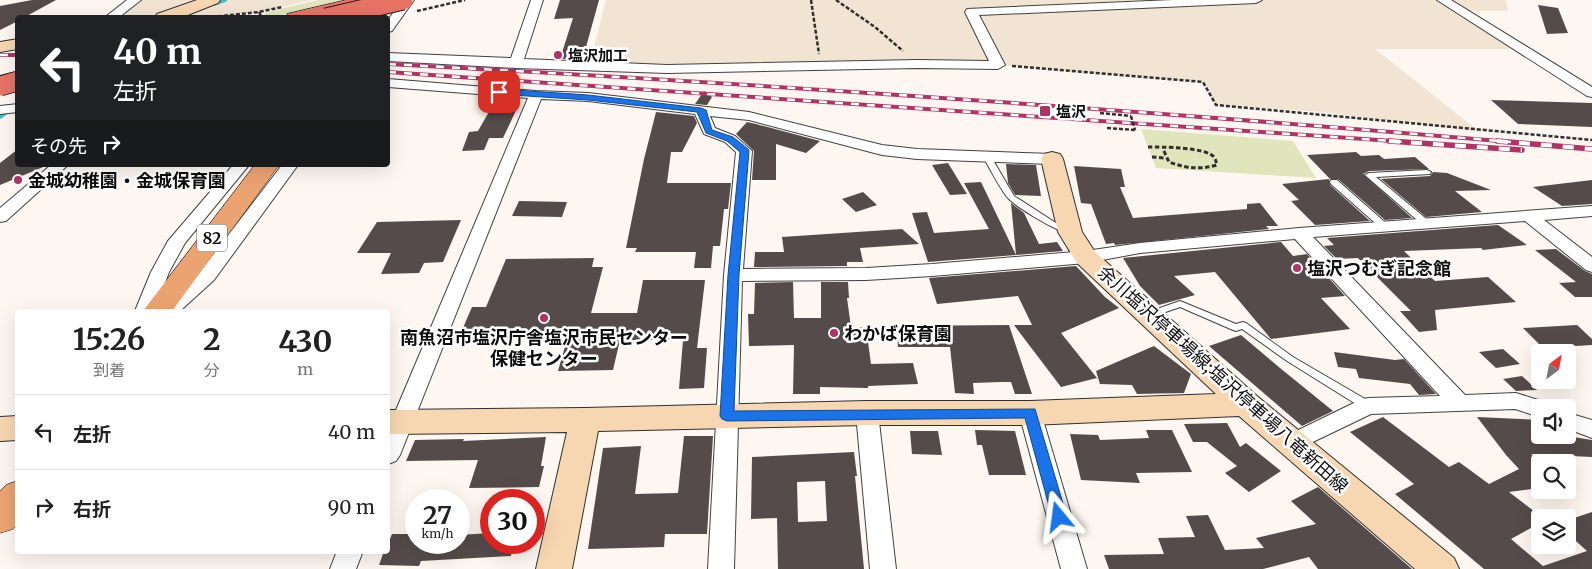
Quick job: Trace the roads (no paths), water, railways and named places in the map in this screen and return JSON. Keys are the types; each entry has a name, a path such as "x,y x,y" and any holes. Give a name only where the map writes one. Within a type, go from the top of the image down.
{"highway":[{"path":"289,12 372,0"},
{"path":"356,15 396,11"},
{"path":"0,86 15,82"},
{"path":"4,103 15,93"}],"main road":[{"path":"376,15 387,0"},
{"name":"82","path":"159,309 265,167"},
{"path":"0,518 15,499"}],"street":[{"path":"114,15 135,0"},
{"path":"170,15 212,0"},
{"path":"361,15 372,0"},
{"path":"390,24 396,11 408,0"},
{"path":"516,64 537,0"},
{"path":"390,57 666,69 918,64 998,65 971,12 1256,0"},
{"path":"1443,0 1592,93"},
{"path":"0,47 15,44"},
{"path":"0,74 15,75"},
{"path":"390,83 536,95 588,97 701,110 776,122 882,150 917,154 1052,159"},
{"path":"4,103 15,86"},
{"path":"390,444 394,422 536,95"},
{"path":"701,110 709,131 730,139 744,151 733,275 722,569"},
{"name":"余川塩沢停車場線;塩沢停車場八竜新田線","path":"1052,159 1070,232 1086,257 1246,404 1441,569"},
{"path":"0,217 58,167"},
{"path":"146,309 160,272 177,241 239,167"},
{"path":"170,309 207,276 289,167"},
{"path":"733,275 866,274 1086,257 1140,248 1298,234 1592,211"},
{"path":"1529,216 1592,266"},
{"path":"1298,234 1460,404"},
{"path":"1292,443 1368,406 1516,401 1531,406"},
{"path":"394,422 1030,413 1246,404"},
{"path":"1030,413 1074,569"},
{"path":"867,414 883,569"},
{"path":"554,569 585,420"},
{"path":"1576,424 1592,429"},
{"path":"0,429 15,428"},
{"path":"343,569 349,554"}],"lane":[{"path":"987,157 1011,197 1053,225 1070,232"},
{"path":"1427,172 1369,175 1427,224"},
{"path":"1334,182 1385,227"},
{"path":"1149,314 1180,304 1236,328 1243,325 1290,359 1368,406"}],"waterway":[{"path":"213,4 225,0"},
{"path":"0,117 15,106"}],"railway":[{"path":"0,55 15,55"},
{"path":"390,64 950,98 1511,142"},
{"path":"390,72 1407,142"},
{"path":"1389,141 1522,150"},
{"path":"1497,141 1592,149"}],"place":[{"name":"塩沢加工","path":"558,55"},
{"name":"塩沢","path":"1045,111"},
{"name":"金城幼稚園・金城保育園","path":"18,180"},
{"name":"塩沢つむぎ記念館","path":"1297,268"},
{"name":"南魚沼市塩沢庁舎塩沢市民センター 保健センター","path":"544,318"},
{"name":"わかば保育園","path":"834,333"}]}
